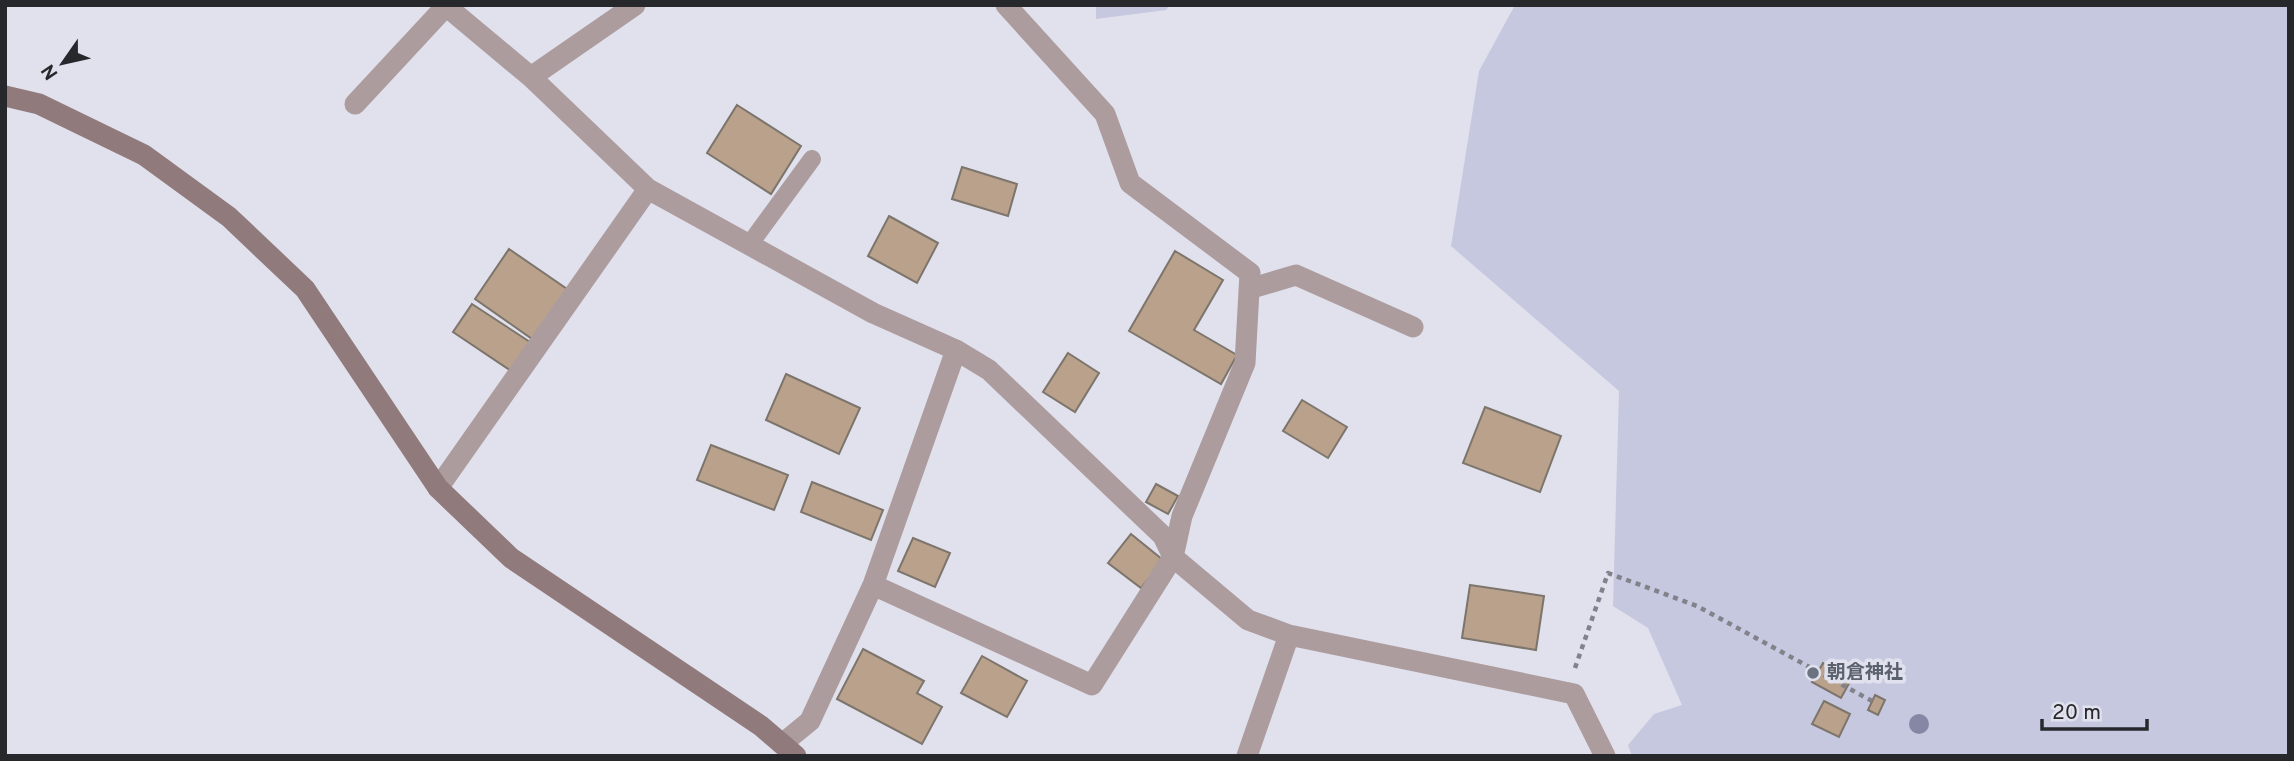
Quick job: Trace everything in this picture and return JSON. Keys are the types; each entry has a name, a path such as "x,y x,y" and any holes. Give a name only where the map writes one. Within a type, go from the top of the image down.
{"street":[{"path":"531,77 635,5"},
{"path":"873,585 1092,685 1174,556 1182,516 1245,363 1250,273 1130,183 1105,114 1006,5"},
{"path":"355,104 446,6 531,77 648,189 873,313 956,350 989,370 1163,536 1174,556 1248,620 1289,635 1574,694 1605,756"},
{"path":"5,96 39,104 144,155 229,217 305,289 438,488 510,558 761,726 789,750 810,721 873,585 956,350"},
{"path":"438,488 648,189"},
{"path":"1250,289 1296,275 1413,327"},
{"path":"1247,756 1289,635"}],"lane":[{"path":"750,245 812,159"}],"path":[{"path":"1567,692 1599,591 1608,573 1697,606 1872,701"}],"shaded area":[{"path":"1096,5 1170,5 1166,10 1096,19"},
{"path":"1515,5 2289,5 2289,756 1632,756 1628,745 1654,714 1682,705 1648,628 1613,606 1619,391 1451,246 1479,71"}],"building":[{"path":"737,105 801,146 771,194 707,153"},
{"path":"962,167 1017,184 1008,216 952,199"},
{"path":"889,216 938,243 917,283 868,256"},
{"path":"509,249 570,291 535,341 475,299"},
{"path":"1175,251 1223,280 1194,330 1237,355 1221,384 1129,331"},
{"path":"472,304 533,344 514,373 453,332"},
{"path":"1068,353 1099,373 1075,412 1043,392"},
{"path":"786,374 860,408 839,454 766,420"},
{"path":"1302,400 1347,427 1328,458 1283,431"},
{"path":"1485,407 1561,436 1540,492 1463,463"},
{"path":"711,445 788,475 774,510 697,480"},
{"path":"812,482 883,510 871,540 801,512"},
{"path":"1156,484 1178,496 1168,514 1146,502"},
{"path":"1131,534 1163,560 1141,588 1108,563"},
{"path":"913,538 950,553 935,587 898,571"},
{"path":"1470,585 1544,596 1536,650 1462,638"},
{"path":"863,649 924,681 917,693 942,707 922,744 837,699"},
{"path":"982,656 1027,681 1007,717 961,693"},
{"path":"1823,663 1852,678 1841,698 1812,682"},
{"path":"1875,695 1885,700 1878,715 1868,710"},
{"path":"1824,701 1850,714 1839,737 1812,724"}],"place":[{"name":"朝倉神社","path":"1813,673"}]}
